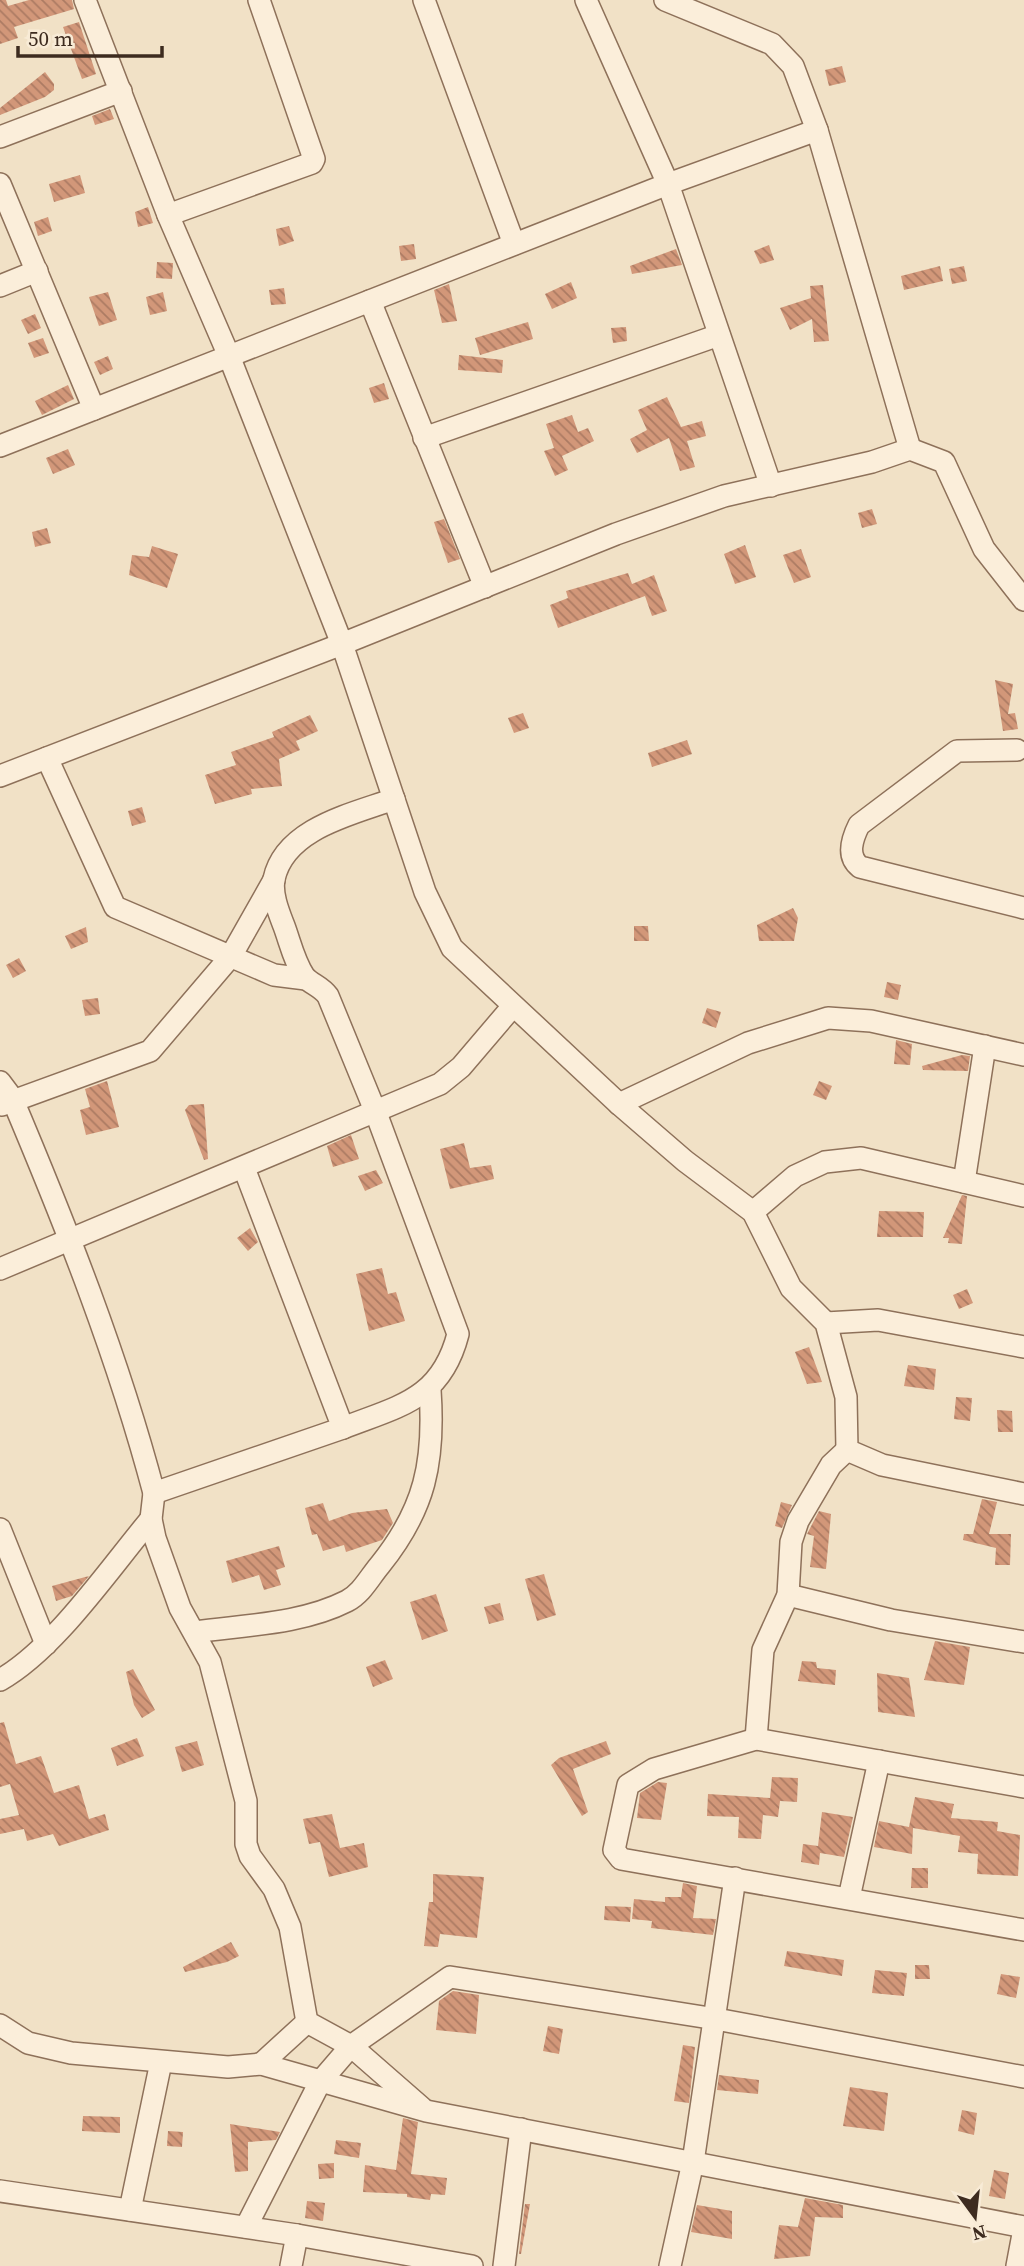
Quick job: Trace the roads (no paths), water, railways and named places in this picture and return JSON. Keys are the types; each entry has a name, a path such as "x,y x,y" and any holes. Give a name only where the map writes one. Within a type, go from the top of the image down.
{"street":[{"path":"85,0 167,215 229,356 342,644 433,915 452,948 513,1006 685,1161 753,1212 791,1288 826,1323 846,1397 847,1450 831,1465 797,1521 791,1542 788,1595 763,1650 756,1739"},
{"path":"167,215 312,163 314,159 259,0"},
{"path":"424,0 514,244"},
{"path":"586,0 668,184 771,486"},
{"path":"665,0 772,44 793,66 817,130 910,449"},
{"path":"0,137 121,91"},
{"path":"0,446 668,184 817,130"},
{"path":"0,184 94,409"},
{"path":"0,286 37,271"},
{"path":"370,301 485,587"},
{"path":"425,438 719,335"},
{"path":"0,776 617,534 724,496 872,462 910,449 944,462 951,471 984,549 1024,600"},
{"path":"1022,746 957,751 859,825 852,838 852,853 853,862 860,867 1024,908"},
{"path":"47,758 115,908 274,975 306,979 321,986 328,996 376,1113 458,1334 452,1353 430,1390 433,1435 416,1513 401,1540 360,1592 348,1601 309,1616 195,1632"},
{"path":"7,1104 150,1051 232,956 289,852 327,823 394,799"},
{"path":"274,880 277,907 306,979"},
{"path":"0,1269 440,1084 461,1067 513,1006"},
{"path":"619,1104 748,1043 828,1017 871,1021 1024,1055"},
{"path":"964,1182 985,1046"},
{"path":"0,1082 7,1104 71,1239 142,1447 154,1493 151,1519 180,1608 210,1662 246,1801 246,1844 274,1889 290,1927 307,2022"},
{"path":"753,1212 795,1176 825,1162 861,1158 1024,1196"},
{"path":"244,1168 343,1428"},
{"path":"826,1323 878,1320 1024,1347"},
{"path":"154,1493 343,1428 430,1390"},
{"path":"847,1450 882,1465 1024,1494"},
{"path":"0,1680 26,1665 46,1644 151,1519"},
{"path":"0,1529 46,1644"},
{"path":"788,1595 891,1620 1024,1642"},
{"path":"1024,1787 756,1739 654,1769 634,1779 628,1785 614,1850 621,1858 1024,1930"},
{"path":"849,1898 879,1761"},
{"path":"670,2266 693,2162 735,1878"},
{"path":"246,2227 320,2082 351,2046 450,1976 716,2019 1024,2077"},
{"path":"307,2022 351,2046 426,2111"},
{"path":"261,2064 307,2022"},
{"path":"0,2025 28,2043 60,2050 228,2067 261,2064 426,2111 1024,2228 1017,2266"},
{"path":"130,2210 161,2062"},
{"path":"504,2266 520,2129"},
{"path":"0,2191 297,2235 472,2266"},
{"path":"290,2266 297,2235"}]}
